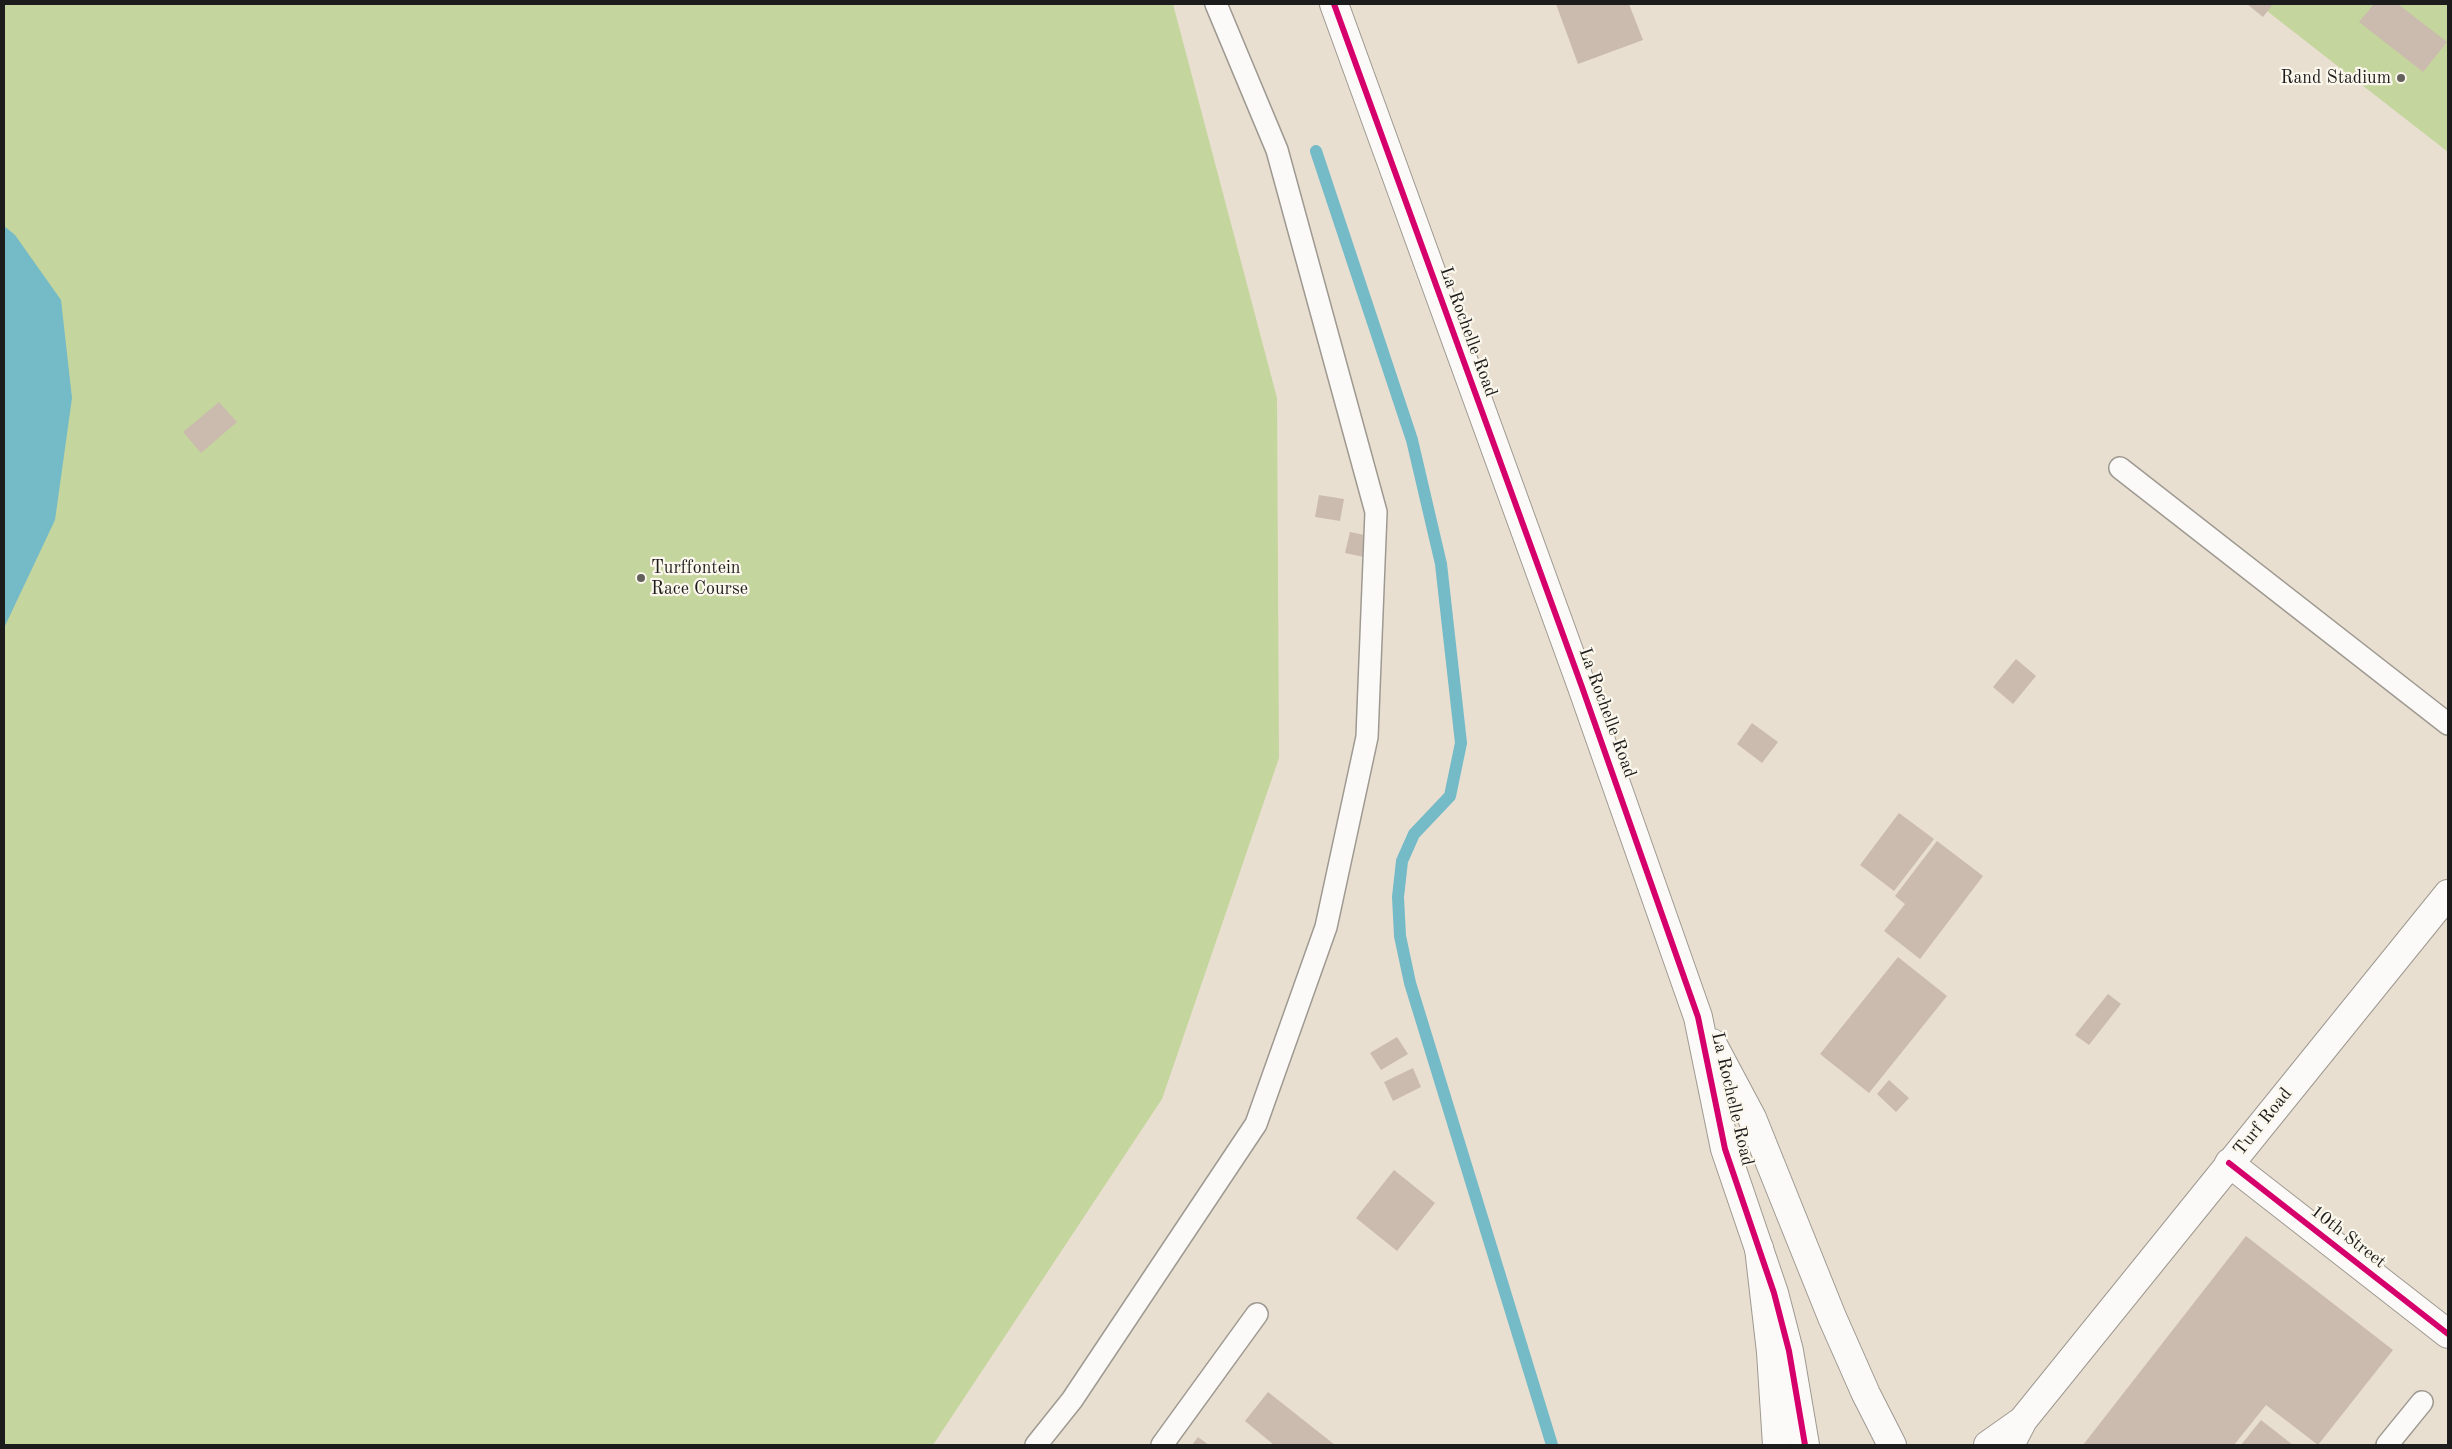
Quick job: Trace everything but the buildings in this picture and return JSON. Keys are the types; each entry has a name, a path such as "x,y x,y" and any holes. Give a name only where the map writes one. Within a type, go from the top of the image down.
{"street":[{"name":"La Rochelle Road","path":"1334,4 1582,687 1698,1017 1726,1149 1759,1248 1789,1351 1805,1445"},
{"name":"Turf Road","path":"2010,1445 2023,1420 2448,894"},
{"name":"La Rochelle Road","path":"1698,1017 1752,1118 1832,1317 1866,1394 1892,1445"},
{"name":"10th Street","path":"2229,1163 2448,1334"},
{"path":"1759,1248 1771,1352 1777,1445"},
{"name":"Turf Road","path":"1988,1445 2023,1420"}],"lane":[{"path":"1036,1445 1072,1400 1256,1124 1326,927 1367,737 1376,512 1277,150 1216,4"},
{"path":"2120,468 2448,724"},
{"path":"1162,1445 1257,1314"},
{"path":"2387,1445 2422,1402"}],"green space":[{"name":"Turffontein Race Course","path":"4,4 1173,4 1277,398 1279,758 1162,1099 933,1445 4,1445"},
{"name":"Rand Stadium","path":"2258,4 2448,4 2448,152"}],"water":[{"path":"4,226 15,235 61,300 72,398 55,520 4,628"}],"waterway":[{"path":"1316,151 1412,440 1441,564 1461,743 1450,796 1414,834 1402,861 1398,897 1400,936 1410,983 1552,1445"}],"cycle path":[{"path":"1334,4 1582,687 1698,1017 1725,1149 1774,1293 1789,1351 1805,1445"},
{"path":"2229,1163 2448,1334"}],"place":[{"name":"Rand Stadium","path":"2401,78"},
{"name":"Turffontein Race Course","path":"641,578"}]}
